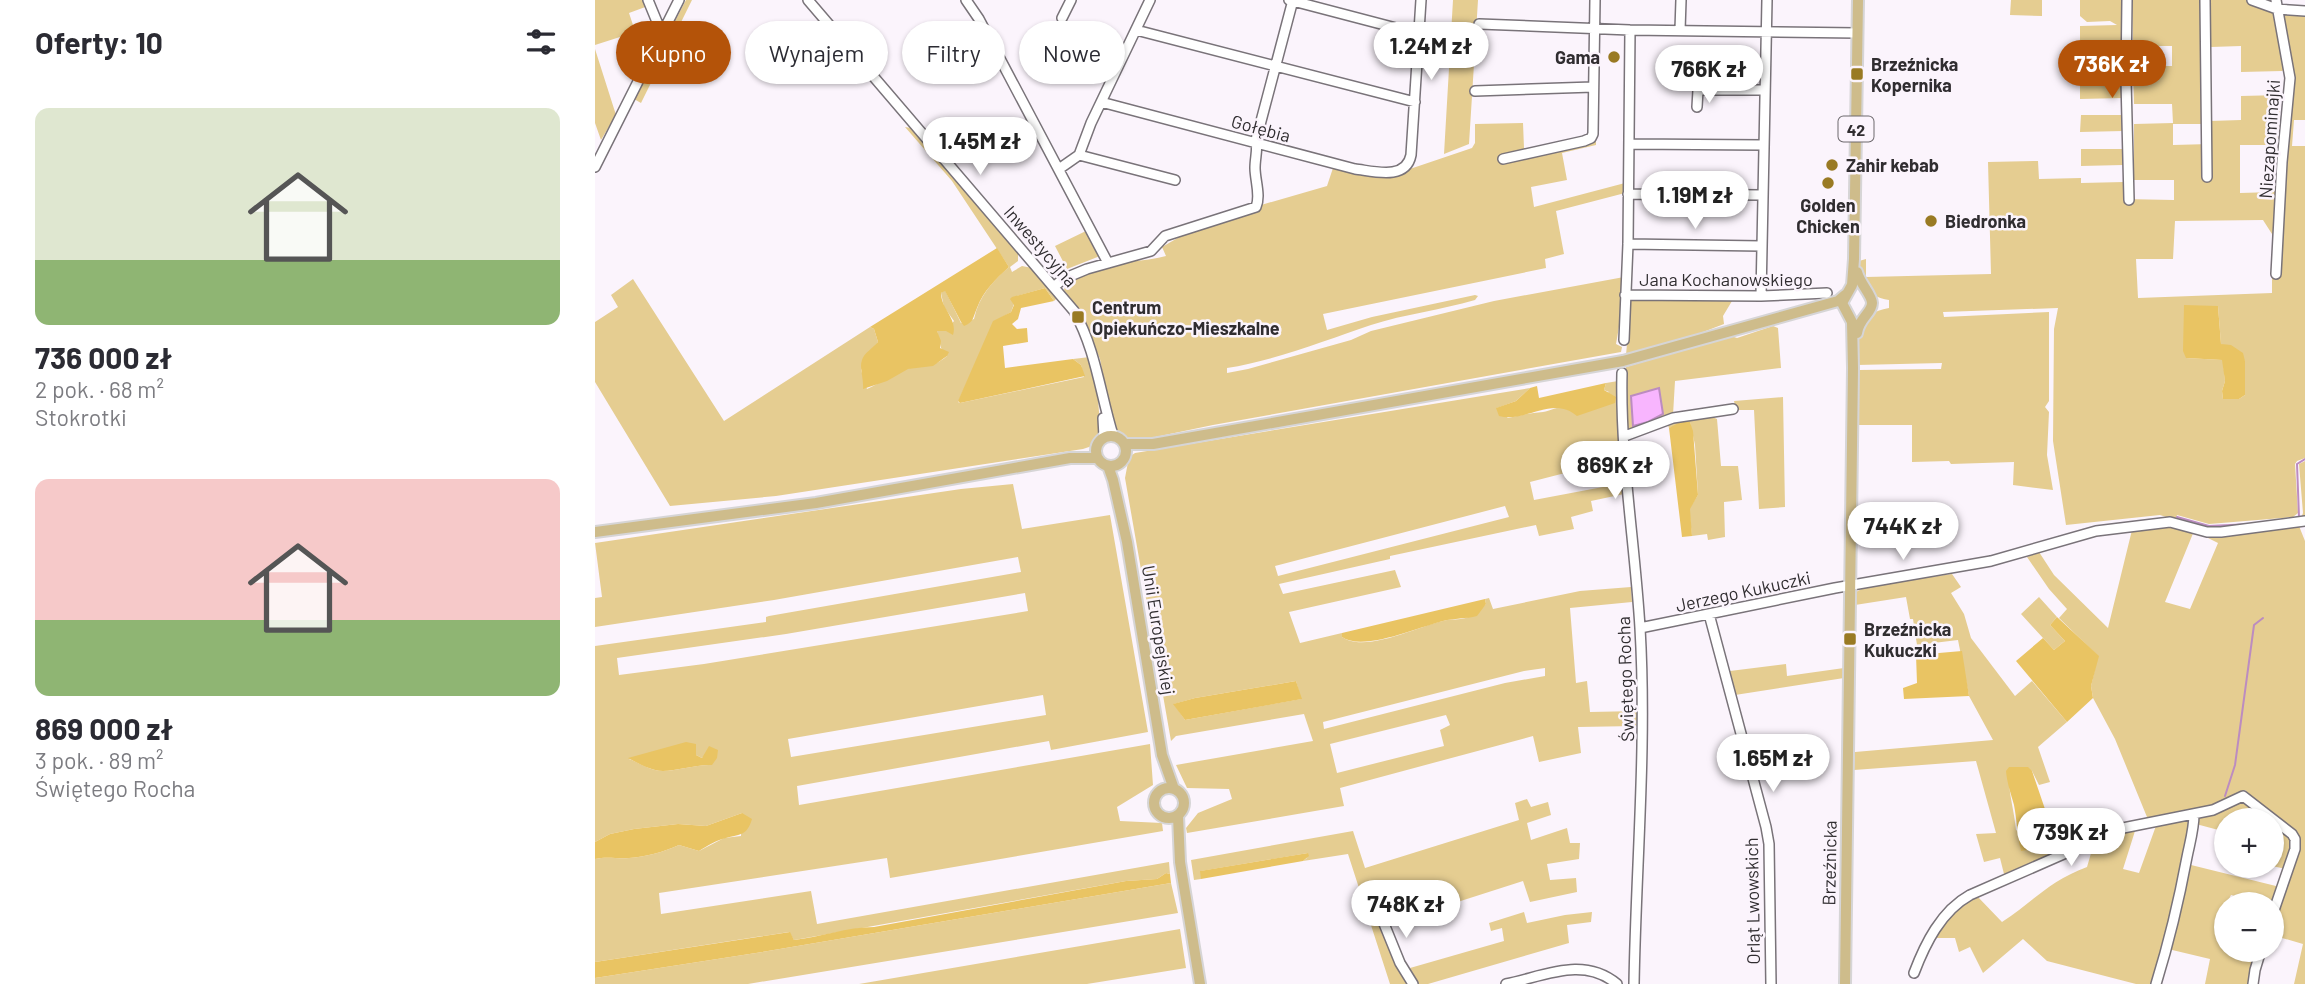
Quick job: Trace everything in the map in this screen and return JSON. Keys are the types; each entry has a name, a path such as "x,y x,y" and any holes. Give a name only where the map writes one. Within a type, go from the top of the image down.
{"main road":[{"name":"42","path":"1847,314 1843,303 1852,282 1854,259 1857,0"},
{"name":"42","path":"1854,259 1859,282 1869,294 1872,303 1870,311 1864,316"},
{"path":"1097,453 1113,465 1126,449 1623,361 1838,301 1857,288 1865,291"},
{"path":"1803,310 1838,309 1856,318 1864,316"},
{"name":"Brzeźnicka","path":"1845,984 1853,365 1852,327 1847,314"},
{"name":"Brzeźnicka","path":"1853,365 1859,323 1864,316"},
{"path":"595,532 828,501 1097,453 1108,436 1121,439 1126,449"},
{"name":"Unii Europejskiej","path":"1113,465 1168,790"},
{"path":"1165,818 1178,816 1183,809 1184,800 1179,793 1168,790 1157,795 1154,803 1156,811 1165,818 1171,828 1180,862 1200,984"},
{"path":"1178,816 1180,862"}],"street":[{"path":"648,0 657,21"},
{"path":"668,21 679,0"},
{"name":"Inwestycyjna","path":"808,0 1074,311 1089,342 1096,365 1108,436"},
{"path":"966,0 979,19 1108,263"},
{"path":"1062,18 1071,0"},
{"path":"1059,169 1079,155 1150,0"},
{"path":"1055,286 1063,279 1151,251 1163,236 1256,207 1257,143 1292,0 1419,34"},
{"path":"1136,30 1415,102 1421,0"},
{"path":"1503,159 1591,138 1595,0"},
{"path":"1680,30 1681,0"},
{"path":"1761,296 1767,0"},
{"path":"2127,0 2129,200"},
{"path":"2205,0 2207,177"},
{"path":"2252,0 2305,11"},
{"name":"Niezapominajki","path":"2276,274 2290,78 2277,4"},
{"path":"1479,24 1630,30 1857,33"},
{"path":"1624,340 1628,244 1630,30"},
{"path":"1697,107 1698,68"},
{"path":"595,167 637,84"},
{"path":"1475,91 1593,87"},
{"path":"1698,90 1764,90"},
{"name":"Gołębia","path":"1101,102 1355,169 1392,173 1403,169 1411,161 1415,102"},
{"path":"1629,144 1762,145"},
{"path":"1079,155 1175,180"},
{"path":"1628,194 1762,195"},
{"path":"1628,244 1761,246"},
{"name":"Jana Kochanowskiego","path":"1626,295 1761,296 1827,293"},
{"name":"Świętego Rocha","path":"1622,373 1640,628 1643,787 1636,883 1634,984"},
{"path":"1625,436 1673,418 1733,410"},
{"name":"Jerzego Kukuczki","path":"1640,628 2001,559 2096,531 2170,522 2207,532 2221,532 2305,521"},
{"name":"Orląt Lwowskich","path":"1709,614 1769,844 1771,984"},
{"path":"1914,973 1939,923 1962,900 2123,828 2219,808 2243,796 2295,839 2295,849 2280,892"},
{"path":"2156,984 2181,886 2194,814"},
{"path":"1379,894 1374,899 1394,950 1413,984"},
{"path":"2253,984 2257,962"},
{"path":"1506,984 1557,972 1589,969 1605,975 1617,984"}],"shaded area":[{"path":"595,0 646,0 648,6 629,13 632,21 616,21 616,38 595,45"},
{"path":"686,0 692,0 682,21 675,21"},
{"path":"1453,0 1478,0 1469,144 1444,154"},
{"path":"2011,0 2042,0 2042,16 2010,15"},
{"path":"2080,0 2122,0 2123,98 2080,99 2080,26 2117,25 2110,21 2087,22 2080,16"},
{"path":"2132,0 2202,0 2203,124 2173,124 2173,145 2210,144 2210,121 2241,120 2241,96 2281,95 2277,145 2240,145 2240,193 2274,192 2275,183 2282,184 2292,80 2281,13 2305,13 2305,120 2294,120 2292,146 2305,146 2305,458 2295,464 2298,513 2293,517 2209,524 2177,515 2176,519 2216,528 2301,518 2303,513 2299,464 2305,461 2305,525 2299,526 2305,541 2305,984 2294,984 2303,944 2284,938 2282,892 2298,842 2284,828 2284,808 2263,808 2245,790 2219,806 2156,818 2147,817 2115,739 2093,698 2091,686 2098,656 2059,618 2067,609 2027,557 2039,552 2054,575 2108,628 2132,530 2175,520 2160,515 2066,525 2053,441 2054,329 2058,308 1943,312 1944,317 2049,312 2049,401 2045,407 2049,412 2047,455 2053,490 2013,485 2014,462 1912,462 1912,425 1859,425 1858,370 1941,369 1942,363 1857,365 1857,345 1861,328 1870,315 1889,308 1889,300 1870,291 1859,261 1866,259 1866,277 1991,274 1988,162 2038,161 2039,179 2081,178 2081,183 2124,182 2123,199 2174,200 2174,180 2134,180 2134,124 2173,123 2172,104 2134,104 2133,66 2172,66 2172,46 2133,46","holes":["2263,220 2272,234 2272,293 2138,298 2136,259 2173,259 2175,221","2218,306 2221,344 2245,361 2245,395 2239,399 2223,399 2223,360 2186,358","2194,531 2218,543 2190,609 2165,602"]},
{"path":"2209,0 2246,0 2276,12 2286,68 2282,71 2241,72 2241,46 2211,47"},
{"path":"595,49 616,115 601,140 595,123"},
{"path":"642,84 650,84 641,103 634,99"},
{"path":"2081,115 2123,115 2123,131 2080,132"},
{"path":"1523,123 1524,148 1533,153 1596,141 1596,145 1562,153 1567,180 1531,187 1534,207 1625,183 1625,193 1556,211 1564,254 1545,259 1546,268 1323,314 1327,330 1372,317 1478,296 1475,300 1384,321 1281,355 1227,368 1227,373 1351,340 1371,331 1494,301 1624,277 1624,298 1616,344 1622,347 1621,352 1136,441 1127,442 1114,431 1100,359 1083,319 1064,290 1067,281 1110,266 1166,256 1162,247 1195,228 1252,213 1261,205 1327,186 1333,168 1376,174 1404,171 1472,148 1475,143 1475,124"},
{"path":"905,127 911,128 1016,249 1018,261 1010,267 1012,272 1022,266 1032,268 1057,298 1054,301 1045,288 1017,296 1011,312 994,322 958,402 1084,377 1081,365 1073,359 1090,357 1097,389 1101,434 1092,446 1083,449 776,496 670,506 595,382 595,322 618,307 611,295 633,279 724,421 870,327 874,329 878,342 861,370 867,389 904,370 931,365 941,360 947,356 941,348 937,331 946,331 954,321 944,307 941,293 945,290 961,323 974,319 987,290 1009,267 952,181"},
{"path":"2081,149 2122,149 2123,165 2081,166"},
{"path":"1088,230 1100,256 1067,269 1055,246"},
{"path":"997,248 1009,267 987,291 970,323 964,326 945,291 941,293 954,329 953,335 946,331 937,331 941,341 940,348 949,352 947,356 933,366 908,369 887,381 863,389 862,360 878,342 874,329 870,327"},
{"path":"1045,288 1054,301 1021,308 1018,319 1012,324 1017,329 1027,328 1028,342 1003,346 1005,368 1073,359 1081,365 1085,376 960,403 958,401 993,321 1011,312 1014,305 1010,299 1012,297"},
{"path":"1631,300 1732,301 1723,316 1724,324 1677,342 1626,355"},
{"path":"2184,305 2218,306 2221,344 2231,345 2243,353 2245,361 2245,395 2239,399 2223,399 2225,381 2222,360 2186,358 2183,351"},
{"path":"1773,326 1778,328 1781,368 1675,381 1673,415 1627,432 1626,367"},
{"path":"1618,381 1621,451 1564,465 1565,473 1530,482 1534,500 1624,483 1624,494 1591,501 1593,511 1571,517 1574,529 1539,536 1536,525 1390,556 1390,559 1279,584 1283,594 1395,570 1401,587 1289,612 1300,643 1342,633 1342,637 1352,641 1365,642 1393,637 1447,620 1466,618 1482,608 1486,604 1485,599 1489,598 1493,609 1580,591 1631,587 1632,602 1570,608 1576,683 1587,681 1590,712 1638,711 1636,726 1578,727 1581,753 1539,762 1533,736 1340,788 1344,806 1187,833 1186,828 1198,813 1232,799 1229,789 1187,788 1176,765 1313,741 1304,714 1176,736 1171,741 1125,478 1129,457 1135,453 1530,388 1516,401 1497,408 1508,418 1560,407 1570,410 1609,392 1604,390 1606,383","holes":["1505,506 1509,517 1278,576 1275,566","1545,668 1545,676 1505,683 1324,729 1323,722","1296,681 1301,699 1185,720 1174,704","1446,715 1450,725 1440,730 1444,746 1337,773 1330,744"]},
{"path":"1606,383 1604,390 1616,397 1615,403 1577,416 1558,408 1509,417 1499,416 1496,408 1516,401 1530,388 1537,386 1539,398"},
{"path":"1659,388 1663,414 1633,426 1631,396"},
{"path":"1783,397 1785,507 1759,509 1754,410 1736,410 1734,401"},
{"path":"1710,416 1717,419 1721,466 1738,466 1742,500 1724,502 1725,537 1708,540 1707,534 1692,536 1689,509 1698,495 1695,445 1690,422 1669,428 1667,423"},
{"path":"1682,421 1690,422 1693,431 1698,495 1690,509 1692,536 1682,537 1669,428"},
{"path":"1013,484 1022,529 1110,515 1148,732 1051,750 1049,741 797,786 799,805 1150,744 1153,785 1117,807 1120,821 1162,823 1163,831 890,878 887,858 659,893 661,914 811,891 817,924 1169,862 1170,874 1166,873 1157,879 1126,881 794,940 789,932 595,962 595,859 641,857 679,845 699,851 724,838 741,836 742,813 706,826 678,824 634,829 610,834 595,842 595,646 766,622 766,617 769,616 1021,572 1018,557 774,600 595,627 595,598 602,597 595,543 961,489","holes":["1025,593 1028,611 704,664 619,675 617,658 786,634","1043,695 1046,715 791,757 788,739","696,744 696,755 702,758 707,753 712,765 661,771 629,759"]},
{"path":"1952,574 1961,587 1951,593 1964,614 1971,638 2015,696 2032,681 2067,722 2038,747 2050,782 2039,785 2032,771 2009,767 2016,830 2039,846 2040,836 2047,837 2060,853 2004,874 2000,858 1984,862 1976,834 1996,833 1976,761 1854,770 1855,752 1993,740 1969,696 1958,640 1917,645 1906,597 1855,605 1856,592 1867,586"},
{"path":"2039,597 2057,617 2050,625 2065,641 2054,650 2021,614"},
{"path":"1485,599 1486,604 1477,616 1443,621 1377,640 1351,641 1342,637 1342,633"},
{"path":"2057,617 2099,656 2091,686 2093,698 2067,722 2016,661 2043,638 2054,650 2065,641 2050,625"},
{"path":"1962,651 1969,696 1904,699 1903,688 1917,683 1916,655"},
{"path":"1786,664 1787,676 1844,668 1844,678 1735,695 1730,671"},
{"path":"1296,681 1302,699 1185,720 1173,704 1195,698"},
{"path":"686,742 696,744 696,755 702,758 709,746 718,750 717,758 712,765 661,771 628,758"},
{"path":"2009,767 2028,767 2032,771 2060,853 2053,852 2047,837 2040,836 2039,846 2021,851 2006,771"},
{"path":"1527,799 1531,807 1548,802 1551,815 1527,823 1531,840 1567,828 1570,843 1580,843 1579,859 1547,864 1550,880 1576,878 1577,892 1530,902 1523,881 1389,924 1409,984 1390,984 1348,854 1303,861 1308,853 1201,871 1201,879 1194,880 1191,860 1353,831 1365,868 1519,820 1515,803"},
{"path":"2240,800 2247,801 2256,808 2225,808"},
{"path":"2214,811 2214,829 2196,824 2198,816"},
{"path":"742,813 752,819 745,831 712,843 699,851 679,845 641,857 595,859 595,842 610,834 678,824 706,826"},
{"path":"2188,817 2191,820 2175,905 2152,984 2136,984 2047,961 2023,939 1983,973 1970,947 1959,952 1955,938 1933,938 1952,911 1977,896 2002,922 2052,885 2087,867 2094,843 2118,832 2135,831 2123,869 2139,873 2157,823"},
{"path":"2284,830 2291,836 2294,844 2286,869"},
{"path":"1308,853 1309,856 1303,861 1201,879 1200,871"},
{"path":"2187,864 2214,871 2214,878 2244,878 2280,887 2278,892 2214,892 2214,962 2256,962 2251,984 2205,984 2210,959 2168,949"},
{"path":"1166,873 1170,874 1171,883 595,978 595,962 790,932 794,940 804,939 1126,881 1157,879"},
{"path":"1171,883 1178,913 748,984 595,984 595,978"},
{"path":"1524,912 1527,923 1592,912 1591,922 1567,925 1569,943 1428,984 1419,984 1410,968 1504,941 1502,928 1491,931 1489,923"},
{"path":"1180,929 1186,968 1087,984 859,984"}],"waterway":[{"path":"2299,517 2297,464 2305,459"},
{"path":"2177,517 2209,526 2252,524"},
{"path":"2225,796 2235,765 2254,625 2263,618"}],"place":[{"name":"Gama","path":"1614,57"},
{"name":"Brzeźnicka Kopernika","path":"1857,74"},
{"name":"Zahir kebab","path":"1832,165"},
{"name":"Golden Chicken","path":"1828,183"},
{"name":"Biedronka","path":"1931,221"},
{"name":"Centrum Opiekuńczo-Mieszkalne","path":"1078,317"},
{"name":"Brzeźnicka Kukuczki","path":"1850,639"}]}
